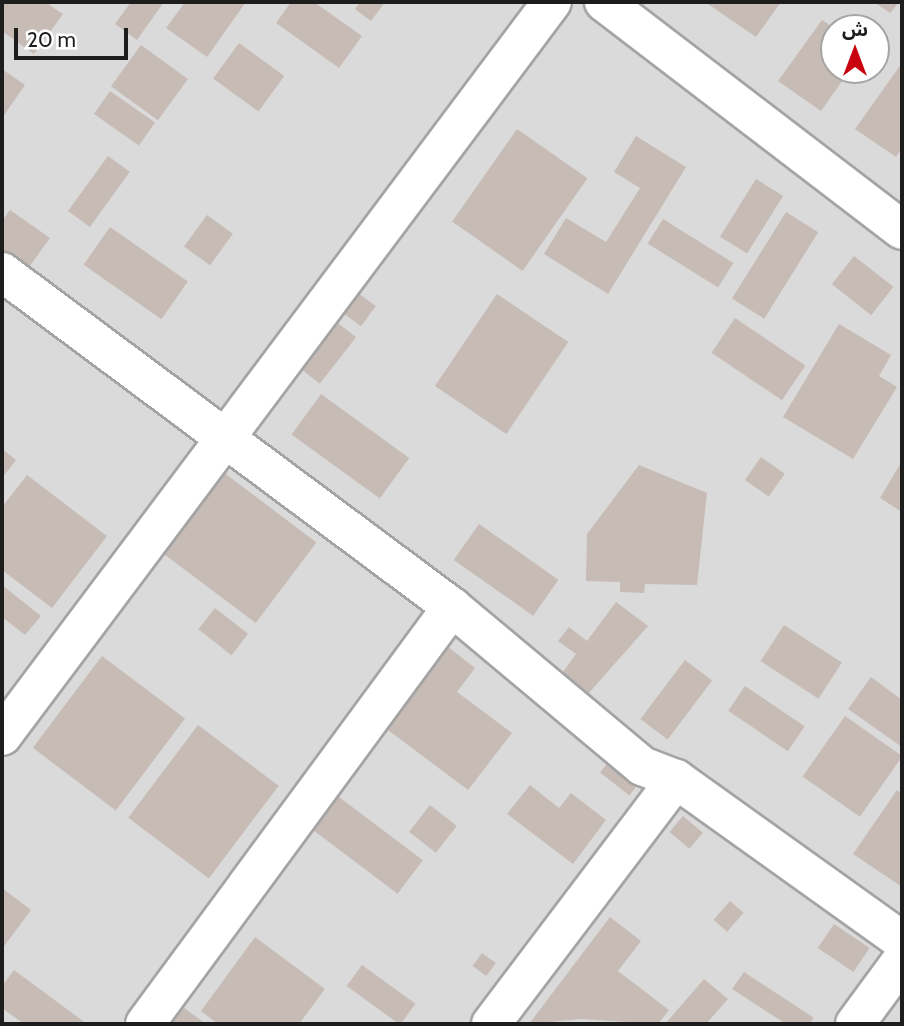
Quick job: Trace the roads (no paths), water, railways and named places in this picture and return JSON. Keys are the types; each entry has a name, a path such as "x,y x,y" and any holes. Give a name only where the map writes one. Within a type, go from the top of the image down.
{"street":[{"path":"2,736 222,435 552,2"},
{"path":"615,5 902,230"},
{"path":"2,272 453,607 642,766 676,779 902,941"},
{"path":"145,1024 453,607"},
{"path":"491,1024 676,779"},
{"path":"855,1024 902,960"}]}
